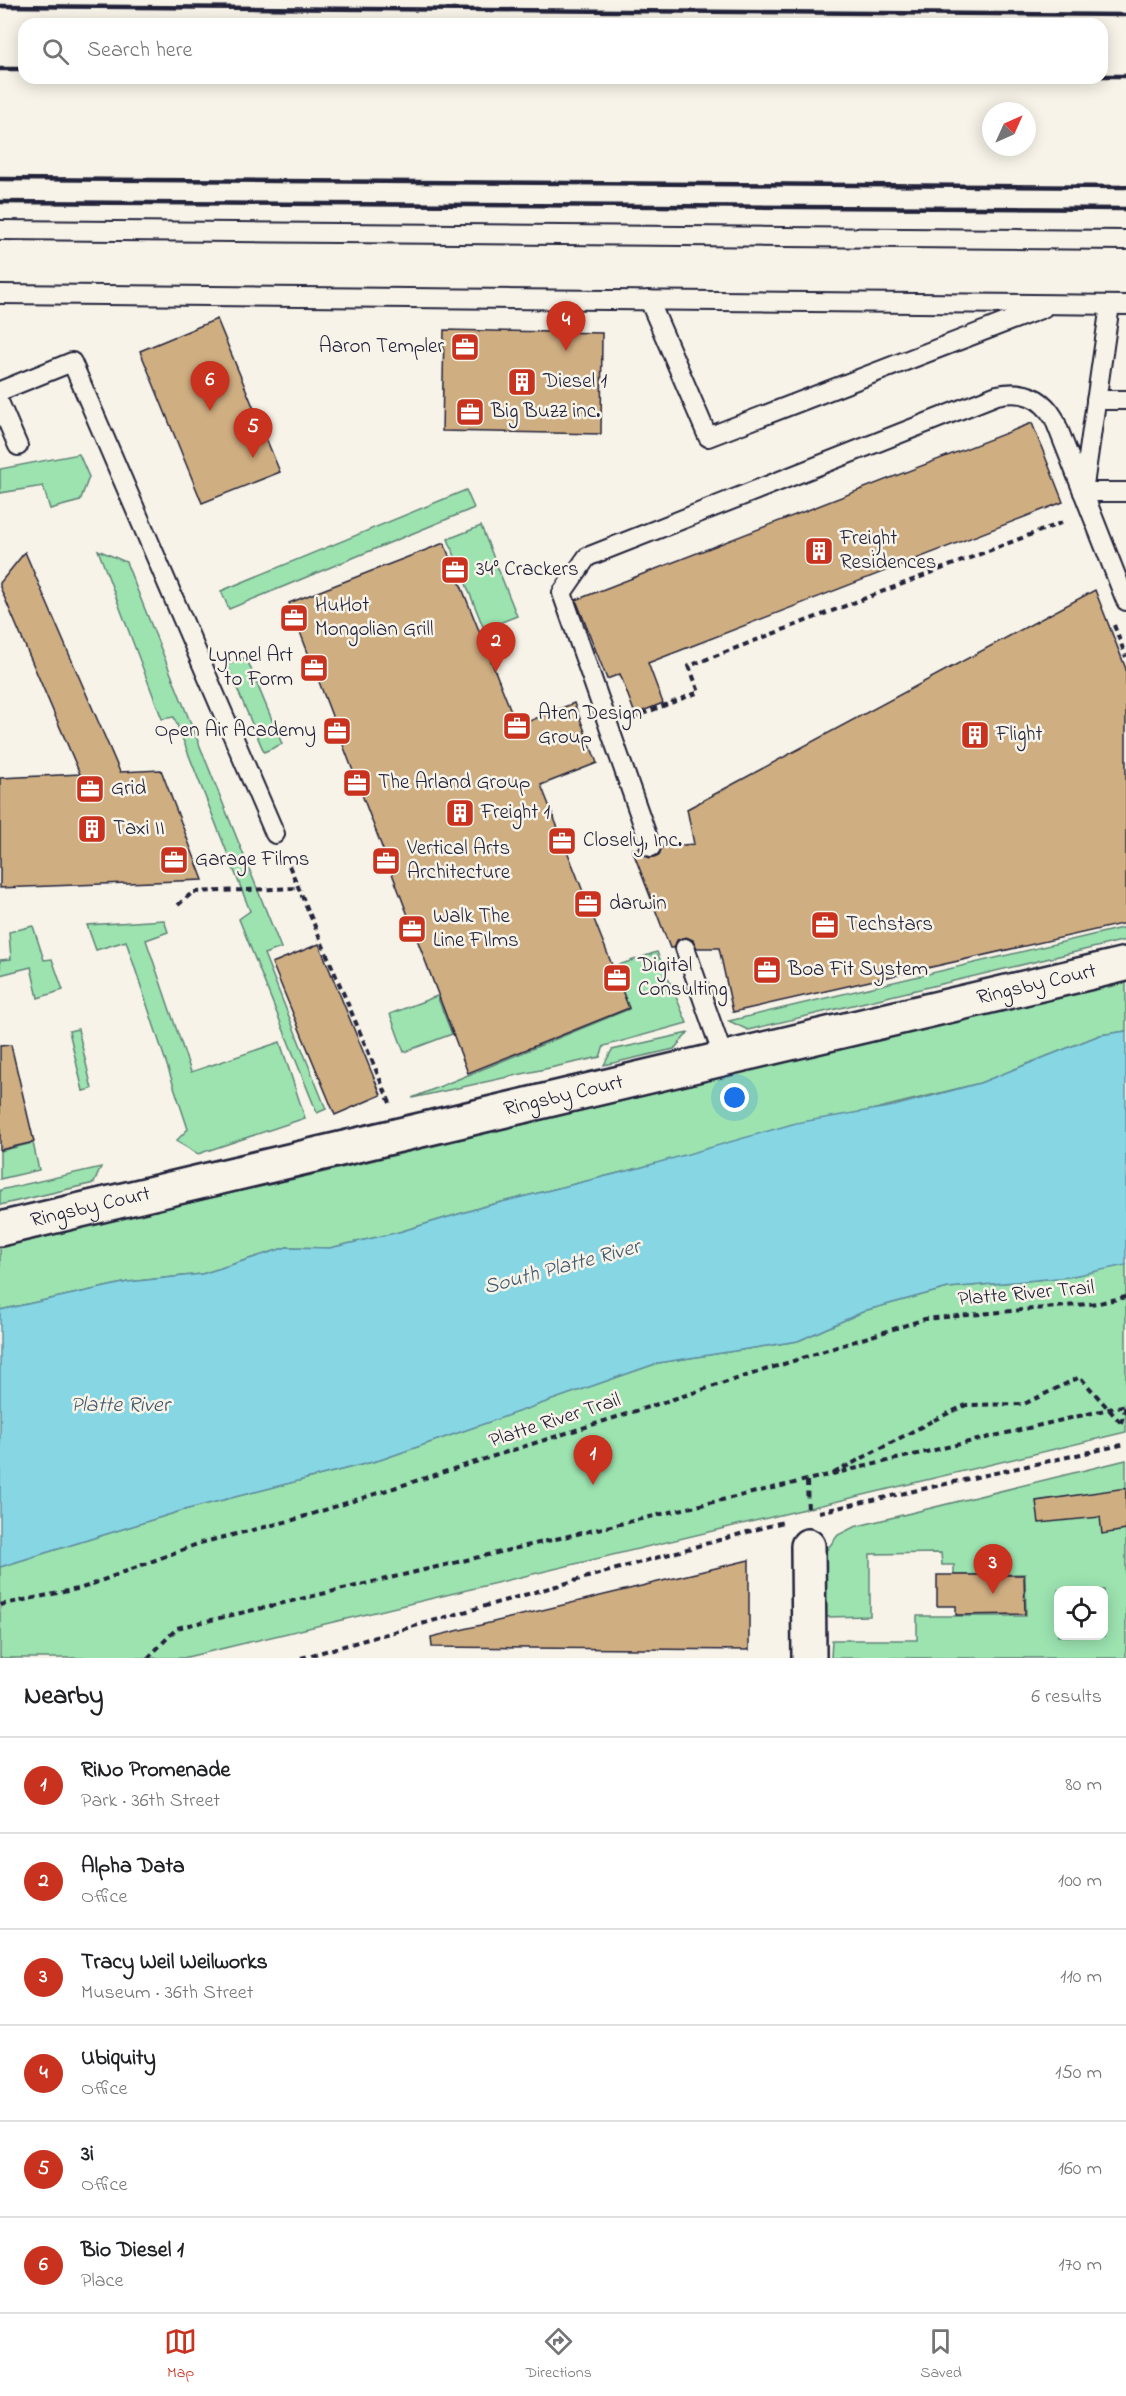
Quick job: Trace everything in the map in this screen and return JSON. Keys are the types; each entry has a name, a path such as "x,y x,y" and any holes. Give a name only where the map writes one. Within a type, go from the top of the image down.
{"street":[{"name":"Ringsby Court","path":"0,1229 1126,964"},
{"path":"808,1530 809,1658"}],"lane":[{"path":"0,230 1126,240"},
{"path":"0,294 1118,305 1096,400 1083,492"},
{"path":"649,300 708,437 1054,304"},
{"path":"0,391 72,362 275,834"},
{"path":"651,847 562,593 587,557 997,395 1011,392 1027,394 1049,410 1083,492 1119,564 1126,601"},
{"path":"1096,400 1126,400"},
{"path":"0,404 18,446"},
{"path":"1083,492 1126,492"},
{"path":"685,948 724,1059"}],"path":[{"path":"609,727 699,692 689,666 1074,518"},
{"path":"275,834 404,1134"},
{"path":"178,905 193,892 298,888"},
{"name":"Platte River Trail","path":"0,1605 82,1588 200,1543 293,1520 925,1318 1099,1303 1126,1297"},
{"path":"148,1658 177,1628 829,1475 1126,1406 1121,1423 1080,1377 1024,1404 966,1405 829,1475"},
{"path":"808,1530 1126,1444"},
{"path":"301,1658 785,1521"}],"green space":[{"path":"79,454 89,477 80,501 50,509 43,486 0,493 0,469"},
{"path":"466,490 474,508 229,609 221,591"},
{"path":"481,526 517,616 484,629 448,539"},
{"path":"98,550 126,562 281,948 264,954 326,1109 317,1113 239,919 250,911 174,717 162,719"},
{"path":"246,657 282,744 264,752 227,665"},
{"path":"164,920 168,932 146,940 191,1072 280,1042 305,1118 198,1154 176,1141 188,1129 126,941 96,950 87,925"},
{"path":"33,926 44,960 52,959 63,990 38,998 31,967 0,975 0,960 11,959 9,932"},
{"path":"1126,927 1126,940 748,1030 729,1021"},
{"path":"657,952 687,1023 604,1046 600,1057 412,1098 629,1009 613,967"},
{"path":"1126,981 1126,1031 1100,1035 980,1083 482,1207 399,1232 330,1248 287,1247 202,1274 128,1282 0,1310 0,1246 316,1174"},
{"path":"437,996 452,1034 404,1052 390,1014"},
{"path":"78,1029 92,1089 83,1091 69,1031"},
{"path":"688,1033 674,1049 604,1065 612,1050"},
{"path":"33,1143 39,1170 0,1179 0,1151"},
{"path":"101,1167 94,1183 0,1205 0,1190"},
{"path":"1126,1264 1126,1432 183,1658 0,1658 0,1567 184,1510 380,1460 658,1363 798,1341 867,1310 948,1288 1068,1277"},
{"path":"1126,1460 1126,1658 831,1658 832,1640 917,1640 917,1616 1026,1616 1025,1574 954,1575 954,1565 942,1565 941,1553 870,1554 870,1616 825,1617 825,1552 838,1535 854,1527"}],"water":[{"name":"Platte River","path":"1126,1031 1126,1265 1068,1277 948,1288 867,1310 798,1341 658,1363 380,1460 184,1510 0,1567 0,1310 128,1282 202,1274 287,1247 330,1248 399,1232 482,1207 639,1168 796,1123 894,1106 980,1083 1100,1035"}],"building":[{"path":"217,319 280,472 202,503 140,351"},
{"name":"Diesel 1","path":"444,330 602,333 601,434 442,431"},
{"name":"Freight Residences","path":"1032,423 1063,502 648,663 663,703 635,714 620,674 607,679 576,600"},
{"name":"Freight 1","path":"444,543 517,726 574,703 597,763 541,785 629,1008 468,1073 289,603"},
{"name":"Taxi II","path":"25,552 120,772 161,770 203,880 0,888 0,778 80,774 0,587 0,583"},
{"name":"Flight","path":"1095,590 1126,669 1126,923 733,1012 719,948 697,948 693,940 686,937 677,940 674,948 670,948 632,849 639,848 643,855 650,858 659,855 662,847 694,844 687,809"},
{"path":"319,944 381,1095 335,1115 272,963"},
{"path":"11,1045 34,1142 0,1150 0,1046"},
{"path":"1126,1488 1126,1530 1102,1534 1100,1517 1039,1523 1036,1501"},
{"path":"749,1560 749,1650 432,1647 431,1637"},
{"path":"937,1575 1024,1575 1025,1614 956,1615 956,1606 937,1606"}],"railway":[{"path":"0,6 1126,15"},
{"path":"0,69 18,69"},
{"path":"1108,76 1126,76"},
{"path":"0,179 1126,187"},
{"path":"0,202 1126,209"}],"place":[{"name":"Aaron Templer","path":"465,347"},
{"name":"Ubiquity","path":"566,351"},
{"name":"Diesel 1","path":"522,382"},
{"name":"Bio Diesel 1","path":"210,411"},
{"name":"Big Buzz inc.","path":"470,412"},
{"name":"3i","path":"253,458"},
{"name":"Freight Residences","path":"819,551"},
{"name":"34° Crackers","path":"455,570"},
{"name":"HuHot Mongolian Grill","path":"294,618"},
{"name":"Lynnel Art to Form","path":"314,668"},
{"name":"Alpha Data","path":"496,672"},
{"name":"Aten Design Group","path":"517,726"},
{"name":"Open Air Academy","path":"337,731"},
{"name":"Flight","path":"975,735"},
{"name":"The Arland Group","path":"357,783"},
{"name":"Grid","path":"90,789"},
{"name":"Freight 1","path":"460,813"},
{"name":"Taxi II","path":"92,829"},
{"name":"Closely, Inc.","path":"562,841"},
{"name":"Garage Films","path":"174,860"},
{"name":"Vertical Arts Architecture","path":"386,861"},
{"name":"darwin","path":"588,904"},
{"name":"Techstars","path":"825,925"},
{"name":"Walk The Line FIlms","path":"412,929"},
{"name":"Boa Fit System","path":"767,970"},
{"name":"Digital Consulting","path":"617,978"},
{"name":"RiNo Promenade","path":"593,1485"},
{"name":"Tracy Weil Weilworks","path":"993,1594"}],"water label":[{"name":"South Platte River","path":"562,1268"}]}
